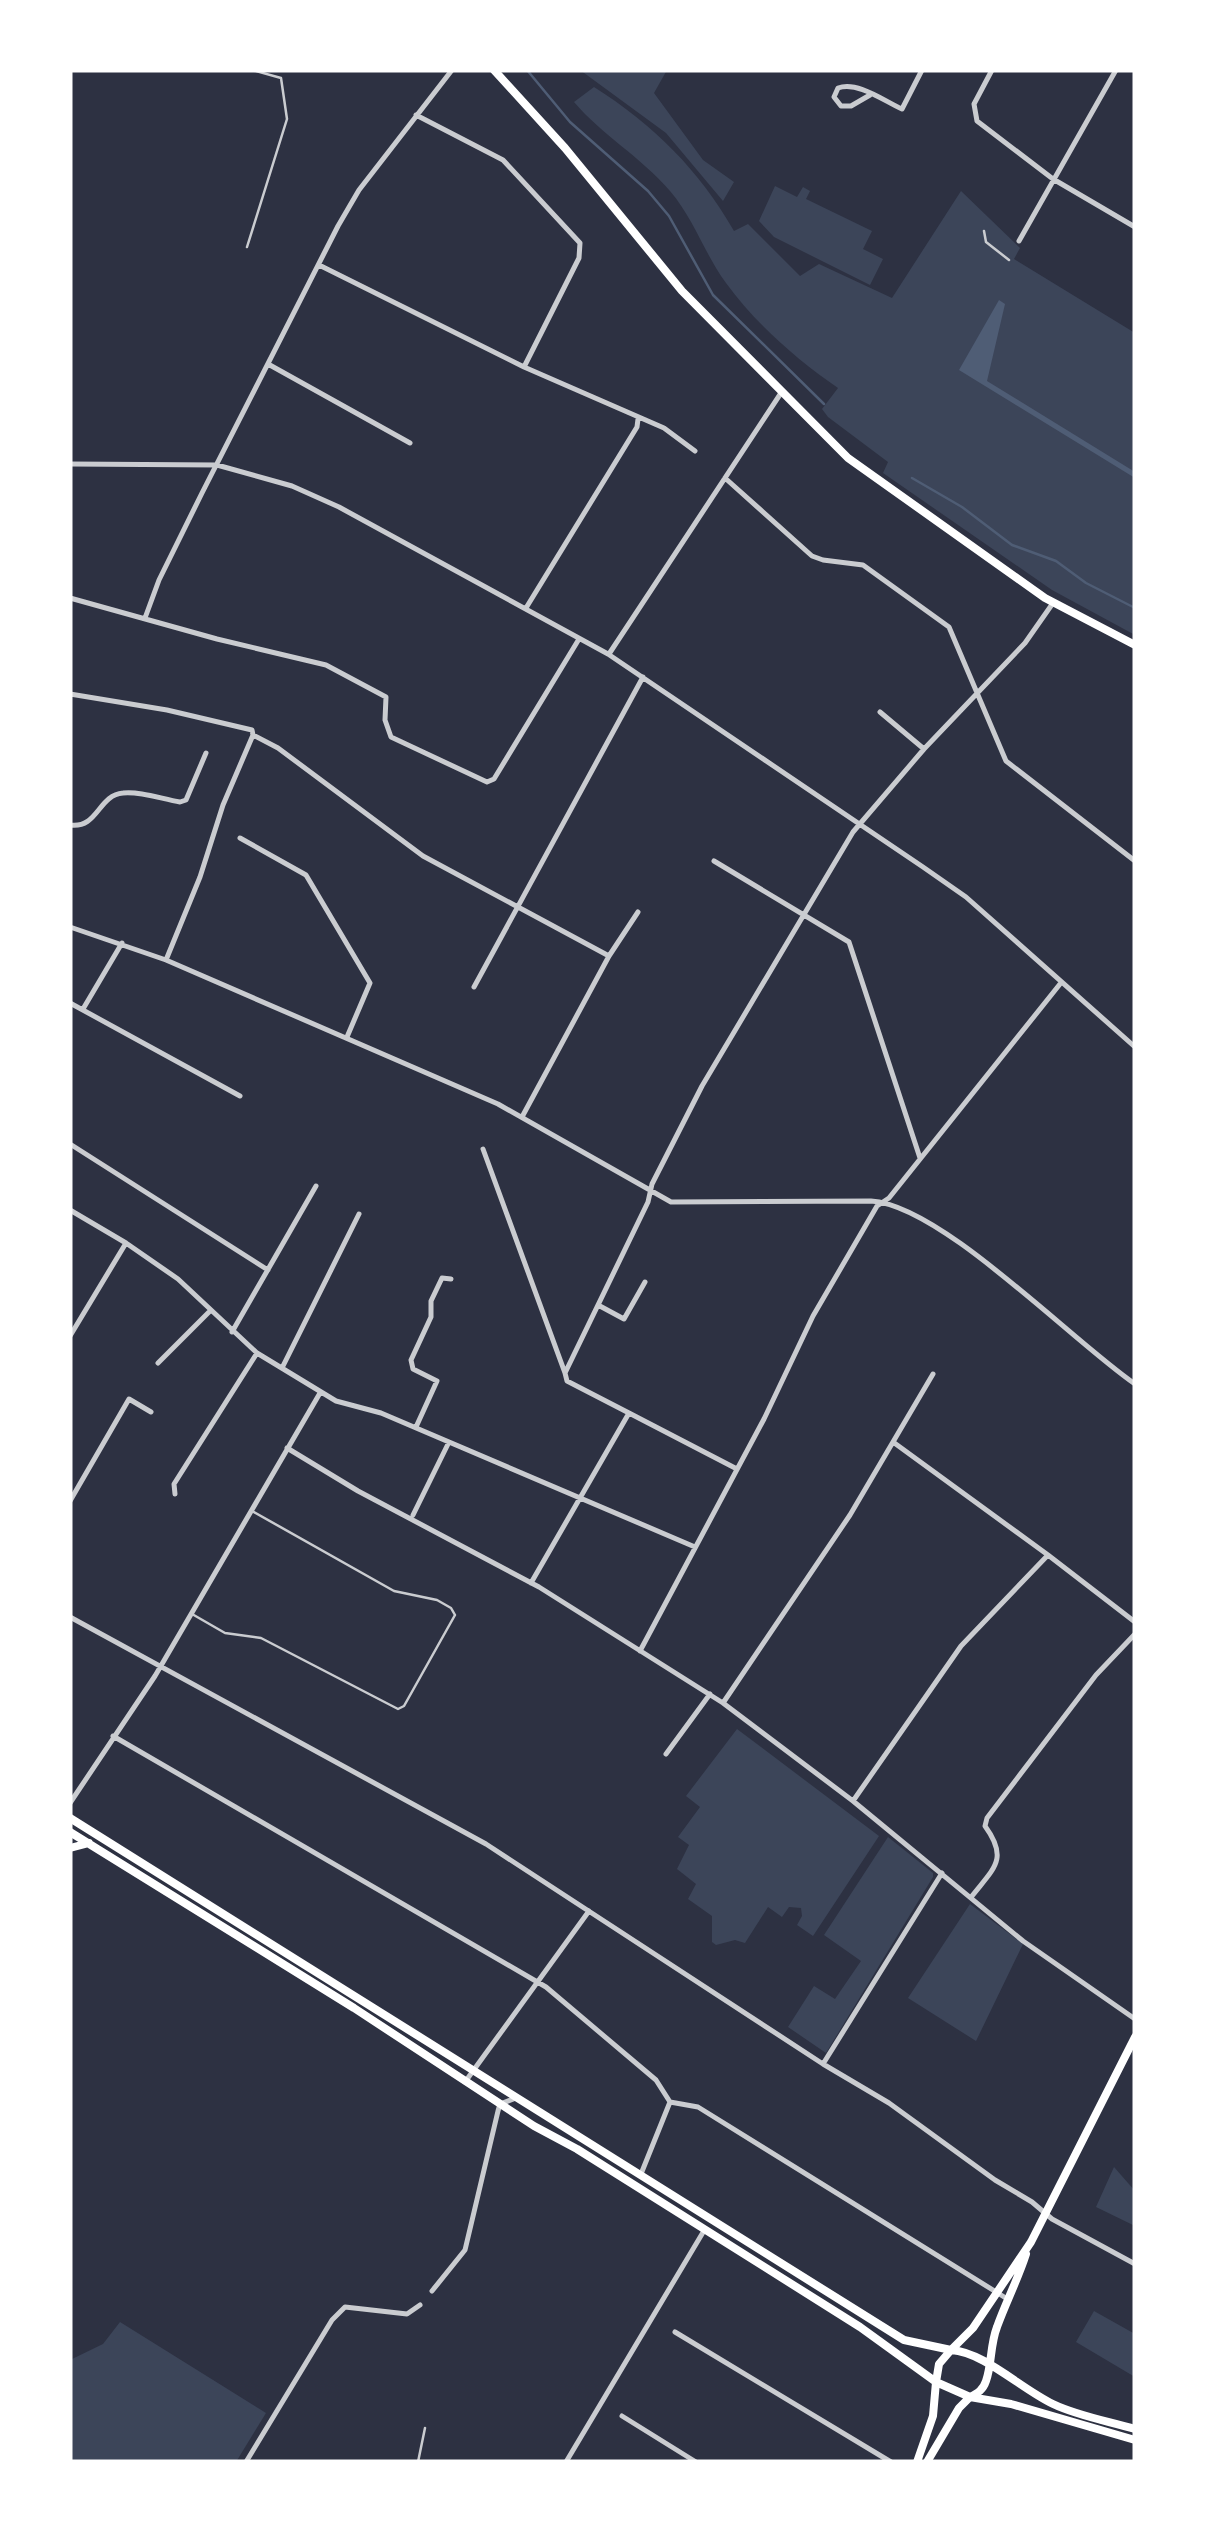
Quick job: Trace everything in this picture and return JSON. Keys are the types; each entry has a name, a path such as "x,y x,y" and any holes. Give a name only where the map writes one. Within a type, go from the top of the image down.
{"main road":[{"path":"494,70 565,148 682,291 848,458 1053,602 1135,645"},
{"path":"70,1818 892,2335 971,2353 1055,2406 1135,2429"},
{"path":"70,1832 860,2327 936,2382 970,2397 1135,2440"},
{"path":"70,1848 88,1843"},
{"path":"917,2462 933,2416 939,2364 973,2328 1031,2242 1135,2037"},
{"path":"927,2462 959,2408 983,2388 996,2328 1031,2242"}],"street":[{"path":"145,618 159,580 359,190 452,70"},
{"path":"870,95 851,106 841,106 834,97 838,88 848,85 902,109 922,70"},
{"path":"992,70 974,104 977,121 1054,178 1135,227"},
{"path":"1019,241 1116,70"},
{"path":"416,115 503,160 580,242 579,258 524,367"},
{"path":"319,265 524,367 664,428 695,451"},
{"path":"268,364 410,443"},
{"path":"608,654 780,393"},
{"path":"526,608 637,427 638,419"},
{"path":"70,464 217,465 292,486 339,507 526,608 643,677 966,898 1135,1048"},
{"path":"724,478 812,556 863,566 949,627 1006,762 1135,861"},
{"path":"70,598 338,670 386,698 385,720 392,737 488,782 494,779 579,638"},
{"path":"565,1373 702,1086 860,824 1025,643 1053,602"},
{"path":"474,986 643,677"},
{"path":"70,694 252,730 253,735 278,748 423,856 610,956"},
{"path":"880,712 924,750"},
{"path":"166,960 253,735"},
{"path":"70,825 82,826 91,821 112,796 124,792 186,800 206,753"},
{"path":"240,838 306,874 370,983 347,1037"},
{"path":"714,861 849,942 920,1158"},
{"path":"522,1117 638,912"},
{"path":"70,927 166,960 347,1037 522,1117 679,1205 883,1202 942,1230 1135,1384"},
{"path":"83,1009 122,943"},
{"path":"640,1651 738,1470 813,1316 878,1206 1060,984"},
{"path":"70,1003 240,1096"},
{"path":"70,1144 268,1270"},
{"path":"483,1149 567,1381 738,1470"},
{"path":"232,1332 316,1186"},
{"path":"70,1210 178,1279 257,1353 320,1393 416,1428 696,1547"},
{"path":"282,1368 359,1214"},
{"path":"70,1336 126,1243"},
{"path":"416,1428 437,1381 413,1369 411,1360 431,1317 431,1300 442,1278 451,1279"},
{"path":"598,1306 624,1319 645,1282"},
{"path":"158,1363 210,1311"},
{"path":"175,1494 174,1484 257,1353"},
{"path":"724,1703 850,1514 933,1374"},
{"path":"70,1803 161,1666 320,1393"},
{"path":"70,1501 128,1399 151,1412"},
{"path":"532,1583 628,1413"},
{"path":"892,1441 1135,1622"},
{"path":"412,1517 449,1442"},
{"path":"287,1448 358,1491 532,1583 724,1703 854,1800 1023,1941 1135,2020"},
{"path":"854,1800 961,1646 1048,1556"},
{"path":"70,1617 486,1844 904,2114 1046,2215 1135,2264"},
{"path":"972,1896 998,1861 1000,1852 986,1826 987,1818 1096,1675 1135,1634"},
{"path":"666,1754 710,1694"},
{"path":"113,1736 537,1983 656,2080 670,2102 698,2107 1009,2300"},
{"path":"823,2064 942,1873"},
{"path":"465,2082 589,1911"},
{"path":"432,2292 454,2267 468,2242 500,2104 519,2098"},
{"path":"641,2174 670,2102"},
{"path":"566,2462 711,2218"},
{"path":"246,2462 340,2312 352,2307 407,2314 420,2305"},
{"path":"675,2332 890,2462"},
{"path":"622,2416 696,2462"}],"lane":[{"path":"247,247 287,119 282,78 252,70"},
{"path":"984,231 986,242 1009,260"},
{"path":"190,1614 225,1633 261,1638 385,1704 398,1709 404,1706 455,1615 451,1608 437,1600 394,1590 250,1510"},
{"path":"418,2462 425,2428"}],"shaded area":[{"path":"580,70 667,70 654,93 703,160 734,182 723,201 666,133"},
{"path":"594,87 673,150 706,188 734,231 748,224 800,276 819,264 892,298 961,191 1020,248 1014,259 1135,333 1135,635 1052,590 883,473 888,462 822,409 838,388 792,353 737,298 670,191 574,102"},
{"path":"775,186 797,197 803,187 810,191 806,199 872,231 863,249 883,259 870,285 774,237 759,221"},
{"path":"999,300 1005,304 987,381 1135,472 1135,478 959,370"},
{"path":"737,1729 879,1836 813,1936 797,1925 801,1908 789,1907 782,1917 768,1907 745,1943 735,1940 716,1945 712,1942 712,1916 688,1899 696,1884 677,1869 689,1845 678,1837 700,1807 686,1796"},
{"path":"888,1837 933,1877 826,2053 788,2027 814,1986 835,1999 861,1961 824,1935"},
{"path":"970,1904 1023,1944 976,2041 908,1998"},
{"path":"1114,2167 1135,2191 1135,2226 1096,2207"},
{"path":"1094,2311 1135,2334 1135,2377 1076,2342"},
{"path":"120,2322 266,2413 236,2462 70,2462 70,2360 103,2344"}],"waterway":[{"path":"527,70 570,122 648,191 669,216 713,295 824,404"},
{"path":"912,478 962,507 1012,545 1056,561 1086,583 1135,608"}]}
